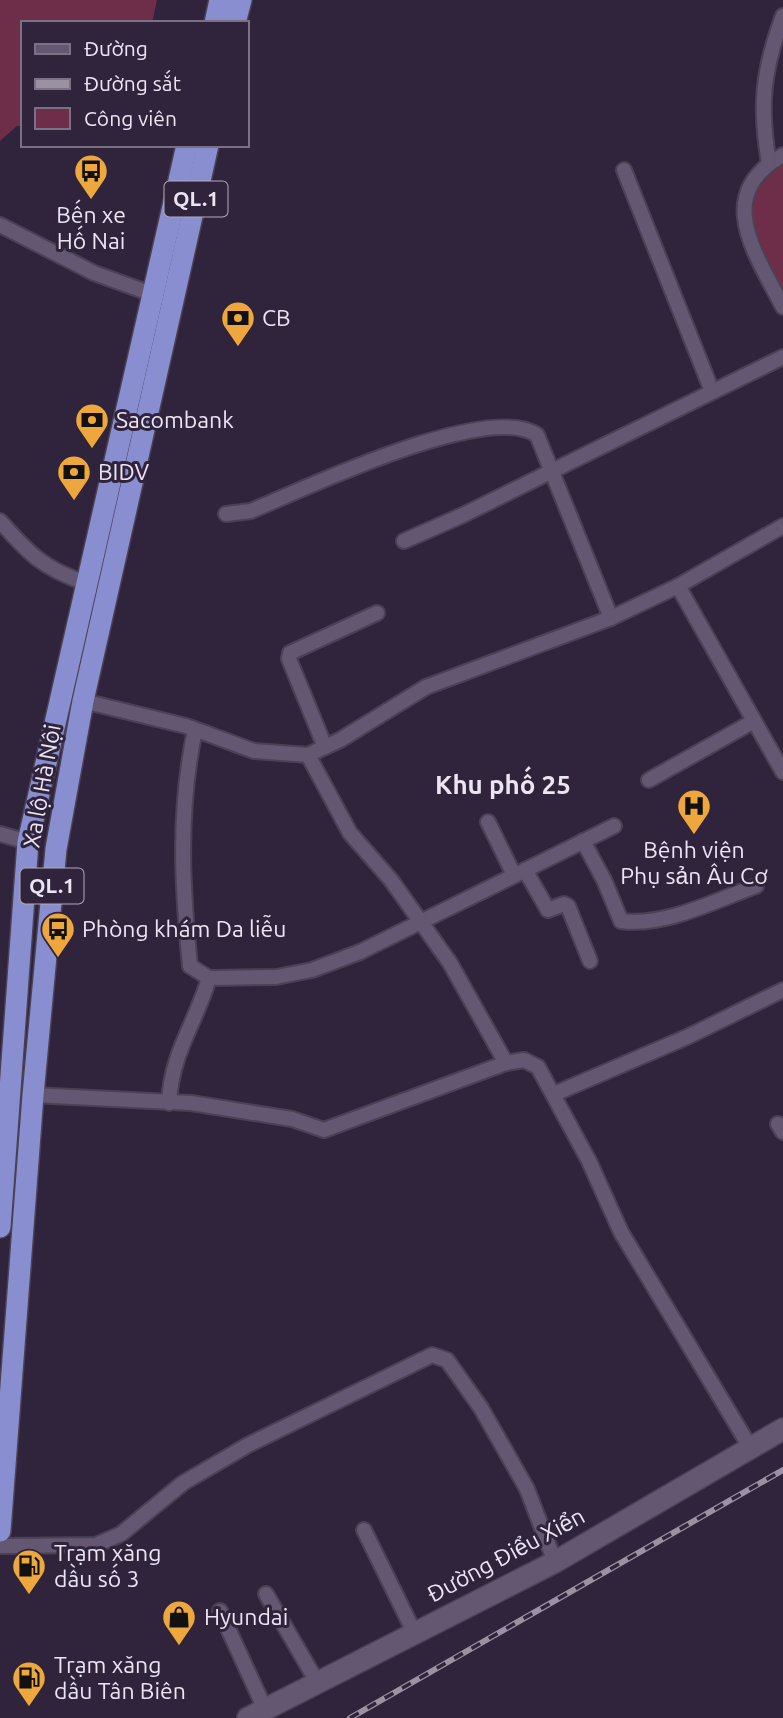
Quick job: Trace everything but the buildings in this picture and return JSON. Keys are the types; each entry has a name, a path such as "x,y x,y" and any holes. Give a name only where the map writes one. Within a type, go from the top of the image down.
{"highway":[{"path":"215,21 220,0"},
{"path":"236,21 241,0"},
{"name":"Xa lộ Hà Nội","path":"0,1227 6,1064 28,842 187,147"},
{"name":"Xa lộ Hà Nội","path":"0,1531 33,1095 56,849 83,701 208,147"},
{"path":"163,248 183,254"},
{"path":"152,295 173,301"}],"street":[{"path":"769,163 761,113 770,53 783,16"},
{"path":"783,155 769,163 746,194 743,217 747,236 783,307"},
{"path":"624,170 712,391"},
{"path":"0,225 94,273 152,295"},
{"path":"404,541 551,472 783,357"},
{"path":"226,514 251,511 415,443 519,426 537,435 611,618"},
{"path":"0,520 30,555 44,565 86,583"},
{"path":"83,701 195,730 254,751 308,755 426,687 611,618 678,586 783,526"},
{"path":"678,586 783,772"},
{"path":"326,747 289,659 290,653 377,613"},
{"path":"649,780 754,721"},
{"path":"195,730 184,780 181,876 190,966 209,978 276,977 312,970 360,953 614,826"},
{"path":"308,755 350,833 391,880 450,963 506,1063"},
{"path":"488,822 519,873 548,910 564,904 568,906 590,961"},
{"path":"0,834 28,842"},
{"path":"583,841 604,880 621,921 642,922 665,917 757,886"},
{"path":"169,1103 170,1077 181,1043 197,1016 209,978"},
{"path":"554,1094 687,1037 783,990"},
{"path":"33,1095 191,1103 292,1119 324,1130 506,1063 532,1062 538,1067 554,1094 621,1232 750,1447"},
{"path":"0,1546 96,1545 121,1534 183,1483 248,1445 432,1355 447,1360 481,1408 527,1489 555,1562"},
{"name":"Đường Điểu Xiển","path":"256,1713 555,1562 783,1429"},
{"path":"364,1530 414,1632"},
{"path":"266,1594 317,1682"},
{"path":"220,1611 256,1713"}],"green space":[{"path":"0,0 157,0 152,21 21,21 21,126 17,126 0,141"},
{"path":"783,161 783,297 757,243 750,207 754,190 765,175"}],"railway":[{"path":"350,1718 783,1470"}],"place":[{"name":"Bến xe Hố Nai","path":"91,201"},
{"name":"CB","path":"238,348"},
{"name":"Sacombank","path":"92,450"},
{"name":"BIDV","path":"74,502"},
{"name":"Bệnh viện Phụ sản Âu Cơ","path":"694,836"},
{"name":"Phòng khám Da liễu","path":"58,959"},
{"name":"Trạm xăng dầu số 3","path":"29,1596"},
{"name":"Hyundai","path":"179,1647"},
{"name":"Trạm xăng dầu Tân Biên","path":"29,1708"}],"district":[{"name":"Khu phố 25","path":"503,785"}]}
